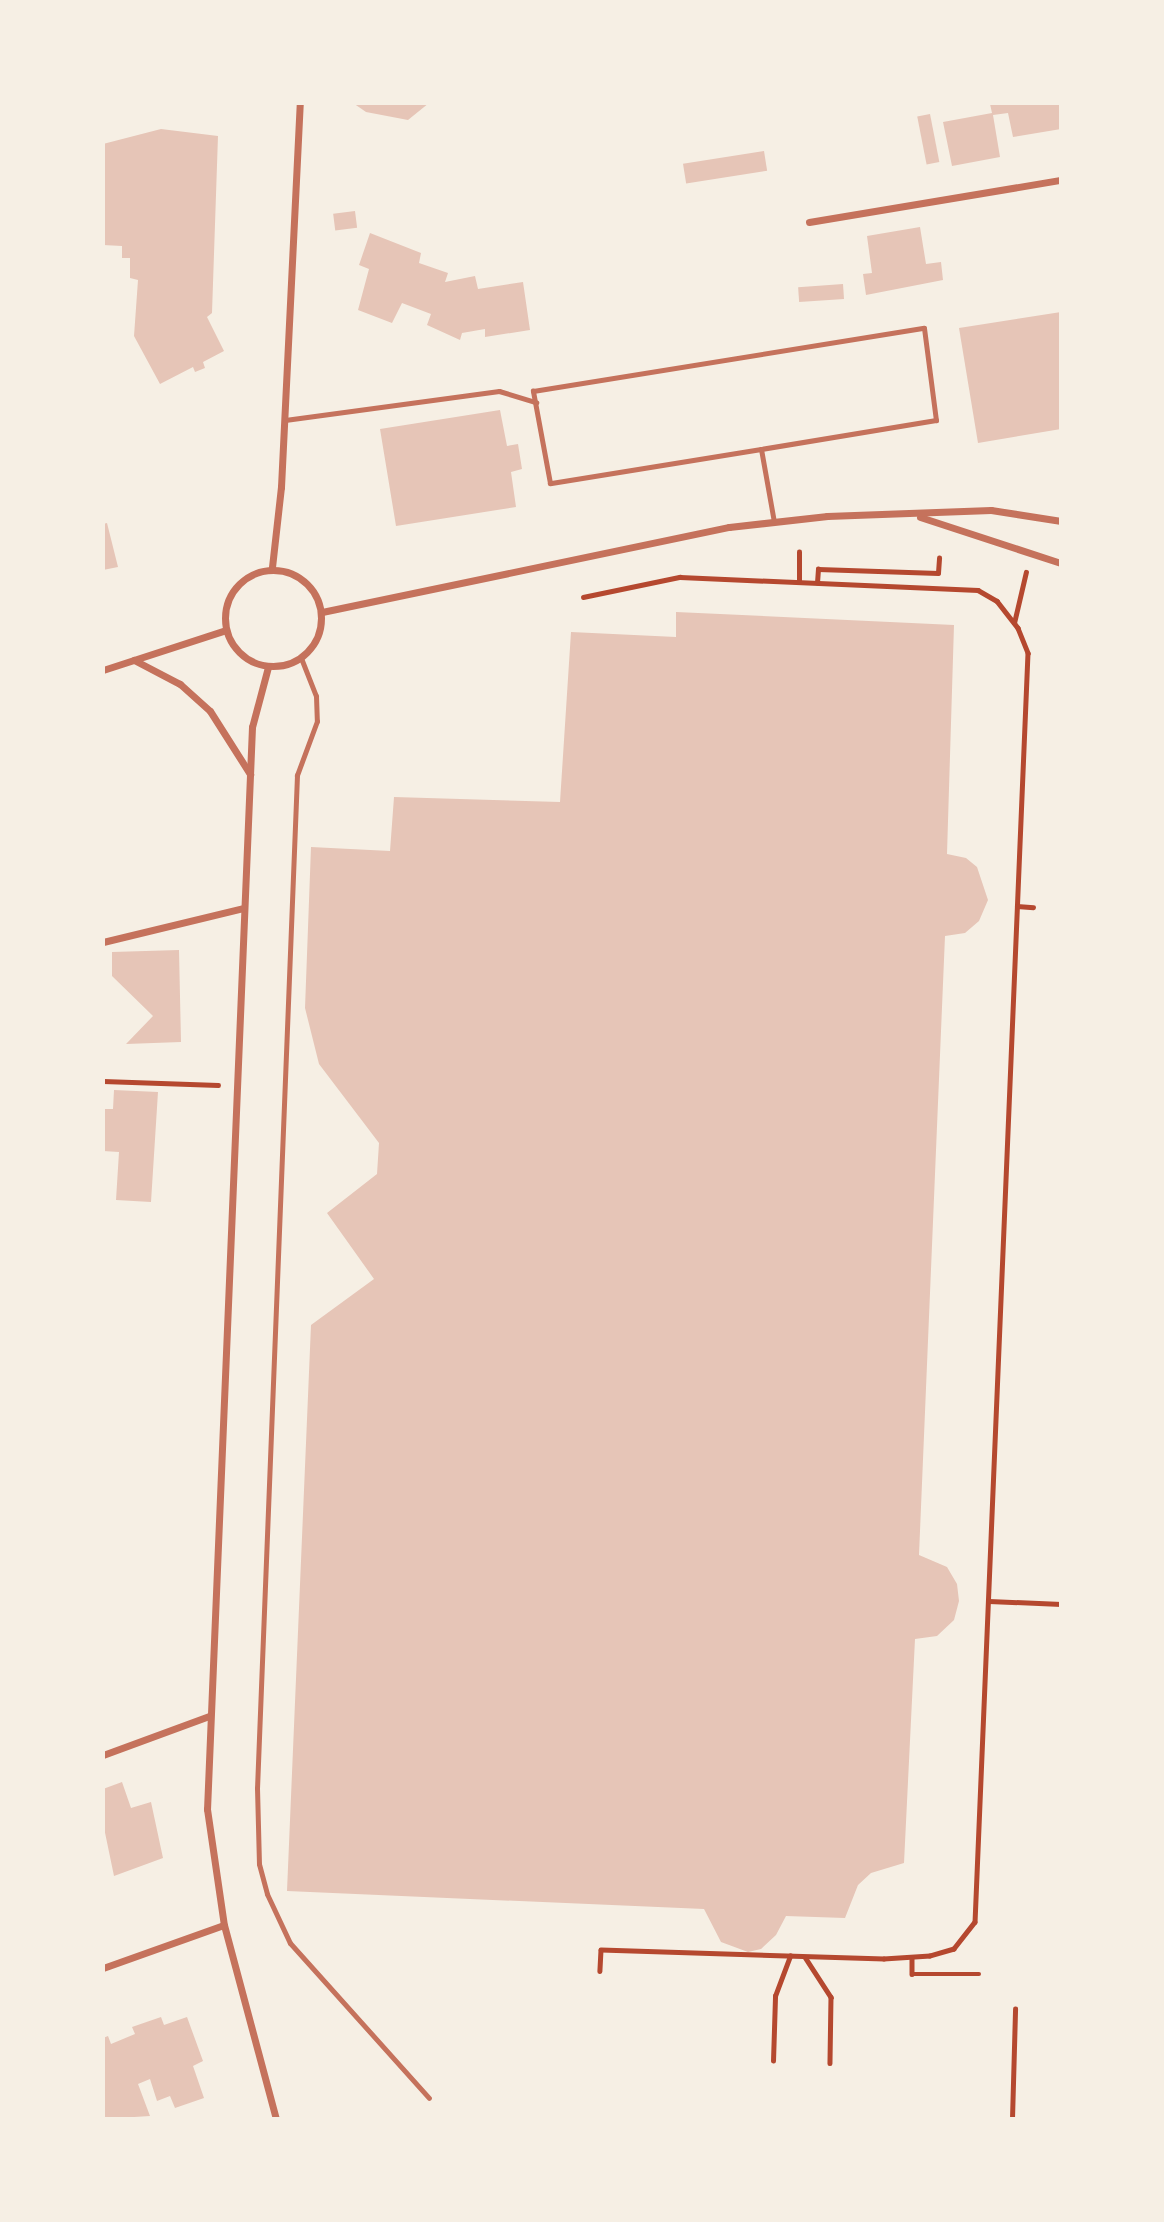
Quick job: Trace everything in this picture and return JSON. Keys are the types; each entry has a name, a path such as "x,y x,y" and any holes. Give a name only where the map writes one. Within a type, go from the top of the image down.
{"street":[{"path":"272,567 285,420 300,103"},
{"path":"809,222 1061,180"},
{"path":"321,612 729,527 827,516 916,516 990,510 1061,521"},
{"path":"916,516 1061,564"},
{"path":"272,567 306,582 321,612 321,630 301,658 268,667 249,661 234,648 226,630 228,600 236,588 272,567"},
{"path":"103,670 226,630"},
{"path":"134,660 180,684 210,712 250,774"},
{"path":"268,667 252,727 207,1809 224,1925 276,2119"},
{"path":"103,942 244,908"},
{"path":"103,1755 209,1716"},
{"path":"103,1968 224,1925"}],"lane":[{"path":"924,328 936,420 761,449 550,483 533,391 924,328"},
{"path":"285,420 499,391 536,402"},
{"path":"761,449 774,522"},
{"path":"301,658 318,709 297,775 257,1788 259,1864 267,1894 290,1943 429,2098"}],"path":[{"path":"799,552 799,582"},
{"path":"817,583 818,569 938,573 939,558"},
{"path":"1014,623 1027,564"},
{"path":"583,597 680,577 978,590 997,601 1014,623 1028,653 975,1922 954,1949 912,1957 805,1957 601,1950 600,1970"},
{"path":"1017,906 1033,907"},
{"path":"103,1082 237,1086"},
{"path":"989,1601 1061,1604"},
{"path":"773,2061 775,1996 790,1956"},
{"path":"805,1957 831,1997 830,2063"},
{"path":"912,1957 912,1974 979,1974"},
{"path":"1012,2119 1015,2009"}],"building":[{"path":"353,103 429,103 408,120 366,112"},
{"path":"1061,103 1061,129 1013,137 1008,113 993,115 1000,157 952,166 943,122 992,113 990,104"},
{"path":"930,114 939,162 927,165 917,116"},
{"path":"161,129 218,136 212,313 207,317 224,351 203,362 205,368 195,372 193,367 160,384 134,336 138,280 130,278 130,258 122,258 122,246 103,245 103,144"},
{"path":"764,151 767,171 686,184 683,164"},
{"path":"355,211 357,228 335,231 333,214"},
{"path":"920,227 926,264 941,262 943,280 866,295 863,274 872,273 867,236"},
{"path":"370,233 421,253 419,263 448,273 445,282 475,276 478,289 523,282 530,330 485,337 485,329 462,333 460,340 427,325 431,314 402,303 392,323 358,310 369,269 359,265"},
{"path":"843,284 844,299 799,302 798,287"},
{"path":"1061,312 1061,429 978,443 959,328"},
{"path":"500,410 507,446 518,444 522,469 511,472 516,507 396,526 380,429"},
{"path":"107,523 118,567 103,570 103,524"},
{"path":"676,612 954,625 947,854 966,858 977,867 988,900 979,921 965,933 945,936 919,1555 947,1567 957,1584 959,1601 954,1620 937,1636 915,1639 904,1863 871,1873 858,1885 845,1918 786,1916 776,1935 761,1949 748,1952 721,1942 704,1909 287,1891 311,1325 374,1279 327,1213 377,1174 379,1143 319,1064 305,1008 311,847 390,851 394,797 560,802 571,632 676,637"},
{"path":"179,950 181,1042 126,1044 153,1016 112,976 112,952"},
{"path":"114,1090 158,1092 151,1202 116,1200 119,1152 103,1151 103,1109 113,1109"},
{"path":"122,1782 131,1808 151,1802 163,1858 114,1876 103,1823 103,1789"},
{"path":"161,2017 164,2025 187,2017 203,2061 193,2066 204,2098 175,2108 170,2096 157,2101 150,2079 138,2084 150,2116 103,2119 103,2038 108,2036 111,2044 135,2034 132,2027"}]}
